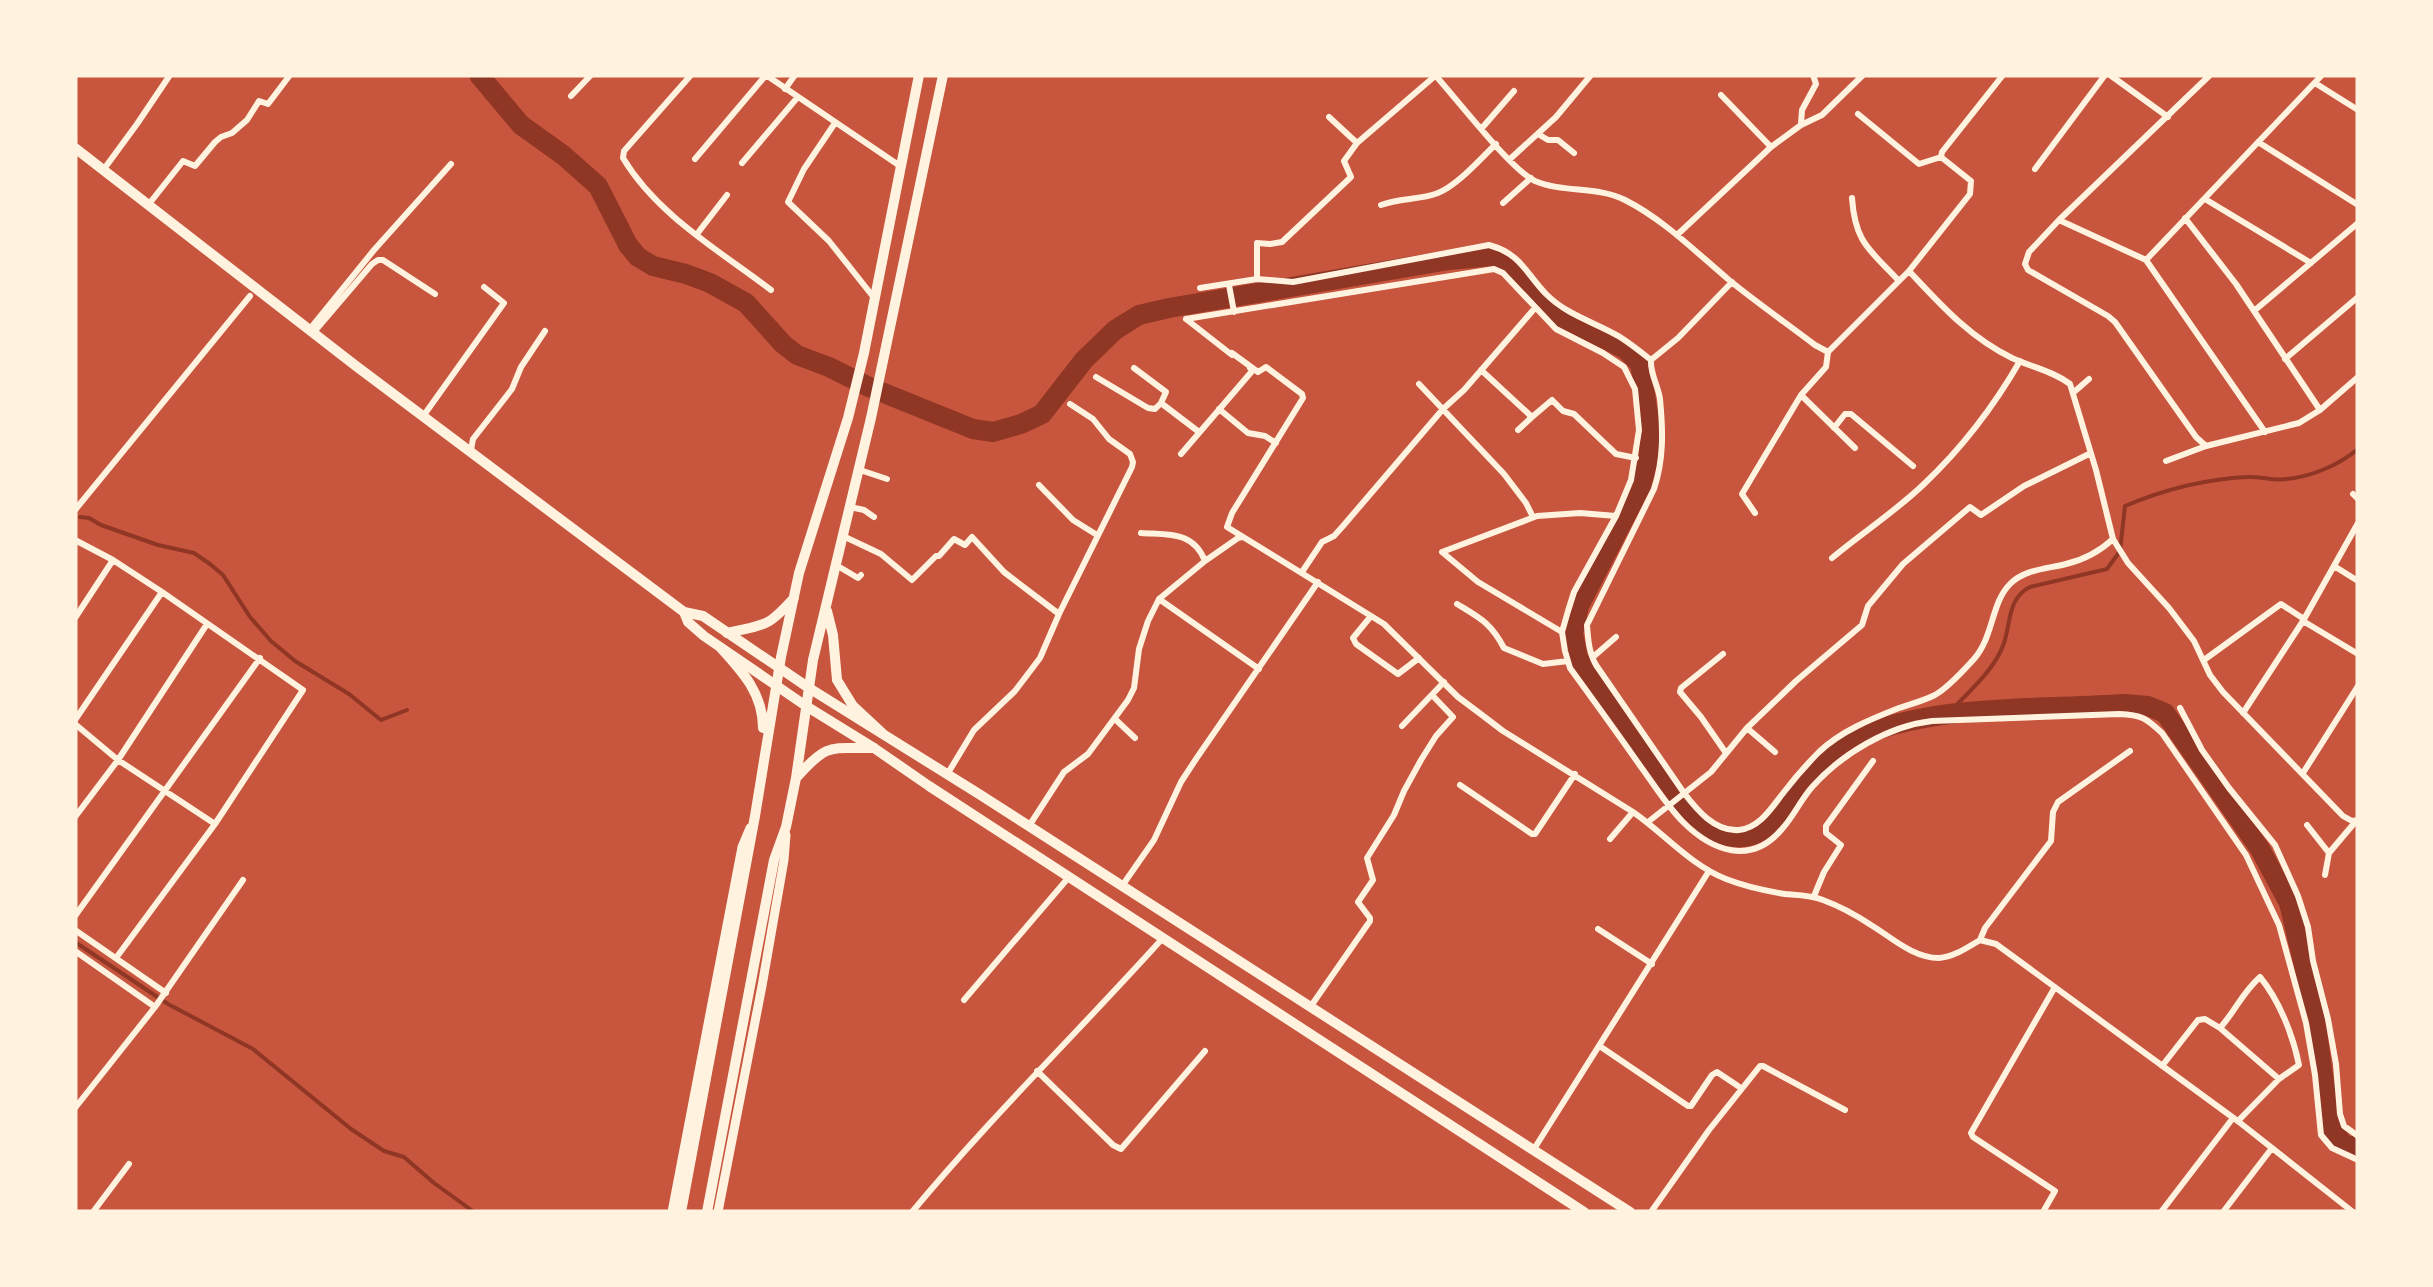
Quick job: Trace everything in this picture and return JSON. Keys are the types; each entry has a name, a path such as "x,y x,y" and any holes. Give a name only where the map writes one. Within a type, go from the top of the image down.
{"main road":[{"path":"681,1212 755,816 778,668 809,535 864,354 919,75"},
{"path":"718,1212 766,968 809,688 943,75"},
{"path":"75,148 684,612 694,628 721,648 1584,1212"},
{"path":"727,633 760,627 776,618 795,597"},
{"path":"826,605 837,680 853,706 882,733"},
{"path":"684,612 702,616 1630,1212"},
{"path":"721,648 746,675 757,694 763,715 762,769"},
{"path":"796,778 830,748 874,748"},
{"path":"672,1212 742,847 755,816"},
{"path":"707,1212 774,860 786,827"},
{"path":"1299,1026 1310,1007"}],"street":[{"path":"103,170 170,75"},
{"path":"148,205 183,161 196,166 215,142 247,120 259,101 268,104 290,75"},
{"path":"571,96 591,75"},
{"path":"690,75 624,151 623,158 667,210 771,290"},
{"path":"695,159 766,75 902,166"},
{"path":"785,89 796,75"},
{"path":"1257,279 1257,243 1282,242 1351,177 1344,161 1357,143 1435,75 1531,178 1624,199 1828,352"},
{"path":"1510,159 1571,101 1592,75"},
{"path":"1802,124 1802,110 1816,84 1813,75"},
{"path":"1677,235 1771,147 1822,114 1864,75"},
{"path":"1858,114 1919,164 1940,157 2003,75"},
{"path":"2035,169 2107,75 2168,117"},
{"path":"2206,446 2196,438 2115,322 2024,264 2029,252 2059,220 2210,75"},
{"path":"2146,260 2322,75"},
{"path":"2315,83 2358,110"},
{"path":"1482,128 1514,91"},
{"path":"1721,95 1771,147"},
{"path":"742,163 797,98"},
{"path":"1329,117 1357,143"},
{"path":"836,123 804,169 788,202 829,241 875,299"},
{"path":"1538,134 1547,140 1558,140 1574,153"},
{"path":"2258,142 2358,204"},
{"path":"1381,205 1441,192 1496,144"},
{"path":"1755,513 1742,494 1801,395 1826,367 1828,352 1909,271 1970,194 1969,179 1940,157"},
{"path":"312,330 374,250 451,164"},
{"path":"1503,203 1531,178"},
{"path":"696,234 728,195"},
{"path":"1852,198 1857,232 1899,281"},
{"path":"2204,198 2310,263"},
{"path":"2185,218 2320,410"},
{"path":"2059,220 2146,260 2266,432"},
{"path":"2254,311 2358,223"},
{"path":"1200,288 1257,279 1292,282 1488,245 1518,259 1547,294 1577,318 1618,336 1651,360"},
{"path":"312,330 378,260 435,294"},
{"path":"1181,454 1253,370 1186,319 1494,268 1503,273 1556,329 1603,353 1628,372 1635,389 1638,440 1631,480 1574,592 1562,632 1570,668 1689,828 1725,851 1761,846 1778,834 1814,784 1841,759 1912,725 1932,721 2143,716 2162,733 2246,855 2279,925 2306,1023 2321,1135 2332,1148 2358,1160"},
{"path":"1909,271 1952,317 1982,340 2070,384 2114,541 2128,563 2170,608 2194,640 2210,675 2243,713 2343,816 2357,820"},
{"path":"1651,360 1732,282"},
{"path":"1230,286 1234,310"},
{"path":"424,415 504,303 484,287"},
{"path":"75,510 250,296"},
{"path":"2284,358 2358,297"},
{"path":"1302,572 1321,543 1334,536 1535,308"},
{"path":"471,450 473,440 512,389 545,331"},
{"path":"1232,353 1258,372 1266,367 1302,394 1302,402 1226,527 1371,616 1396,634 1458,697 1503,731 1648,822 1675,848 1709,871 1746,884 1814,896 1918,954 1951,956 1980,940 2051,841 2052,812 2058,802 2130,751"},
{"path":"1651,360 1660,395 1661,468 1587,626 1592,658 1683,794 1700,813 1720,826 1736,830 1754,826 1832,742 1858,726 1942,691 1983,646 2010,584 2023,575 2082,560 2114,541"},
{"path":"1832,558 1924,484 1982,420 2020,361"},
{"path":"1096,376 1155,409 1166,392 1134,368"},
{"path":"1482,370 1532,417"},
{"path":"2166,462 2206,446 2292,426 2320,410 2358,377"},
{"path":"2074,392 2089,379"},
{"path":"1419,384 1504,474 1533,517"},
{"path":"1801,395 1854,448"},
{"path":"1518,430 1552,400 1574,414 1616,454 1636,458"},
{"path":"1161,403 1199,432"},
{"path":"948,774 974,730 1015,690 1040,658 1132,467 1132,457 1109,439 1094,419 1070,404"},
{"path":"1219,410 1248,433 1266,436 1276,443"},
{"path":"1834,428 1845,414 1851,414 1913,466"},
{"path":"1648,822 1711,772 1747,728 1862,625 1868,606 1903,564 1970,506 1982,515 2024,486 2090,453"},
{"path":"858,469 887,478"},
{"path":"1039,485 1073,520 1097,535"},
{"path":"849,507 874,517"},
{"path":"1562,632 1478,582 1443,551 1533,517 1580,513 1616,516"},
{"path":"2243,713 2304,620 2358,523"},
{"path":"1141,533 1186,538 1197,545 1204,560"},
{"path":"842,536 881,554 912,580 954,538 965,546 972,537 1004,572 1059,614"},
{"path":"1029,826 1064,772 1088,754 1134,688 1138,649 1159,598 1204,560 1244,537"},
{"path":"75,540 113,560 302,687 302,694 215,824 116,958"},
{"path":"75,618 113,560"},
{"path":"835,564 858,578 861,575"},
{"path":"2334,566 2358,581"},
{"path":"1122,886 1154,840 1181,782 1318,582"},
{"path":"162,592 75,722 118,760 215,824"},
{"path":"1159,598 1258,670"},
{"path":"1457,604 1495,630 1504,648 1543,664 1568,661"},
{"path":"2204,660 2281,604 2358,654"},
{"path":"1371,616 1353,638 1356,644 1398,674 1419,658"},
{"path":"75,817 118,760 208,624"},
{"path":"1592,658 1616,637"},
{"path":"1723,654 1680,692 1726,753"},
{"path":"75,916 260,658"},
{"path":"1402,726 1444,682"},
{"path":"2303,773 2358,686"},
{"path":"1310,1007 1370,921 1358,902 1374,880 1367,858 1394,815 1420,760 1453,718 1433,696"},
{"path":"2180,708 2202,750 2275,845 2298,896 2328,1018 2340,1114 2344,1126 2358,1136"},
{"path":"1114,719 1135,738"},
{"path":"1747,728 1775,752"},
{"path":"1814,896 1841,845 1826,833 1826,826 1873,761"},
{"path":"1460,785 1535,834 1575,774"},
{"path":"1610,839 1633,812"},
{"path":"2325,875 2329,853 2357,820"},
{"path":"2307,826 2329,853"},
{"path":"1534,1150 1709,871"},
{"path":"964,1000 1069,877"},
{"path":"75,1108 160,1000 243,880"},
{"path":"1598,928 1652,964"},
{"path":"75,930 116,958 160,1000"},
{"path":"912,1212 1037,1070 1163,938"},
{"path":"1980,940 1996,944 2055,986 2236,1119 2353,1212"},
{"path":"75,951 160,1000"},
{"path":"2161,1212 2236,1119 2298,1065 2291,1036 2262,978 2243,992 2220,1028"},
{"path":"2043,1212 2055,1191 1972,1133 2055,986"},
{"path":"2162,1066 2198,1020 2204,1019 2220,1028 2278,1079"},
{"path":"1600,1046 1688,1106 1717,1072 1738,1086"},
{"path":"1037,1070 1121,1148 1205,1052"},
{"path":"1651,1212 1760,1066 1846,1110"},
{"path":"2223,1212 2272,1148"},
{"path":"93,1212 129,1164"}],"waterway":[{"path":"479,75 521,125 598,186 638,257 653,266 710,283 746,303 797,355 973,429 993,432 1042,414 1084,360 1115,330 1139,315 1449,260 1492,256 1509,262 1558,316 1625,349 1640,364 1650,426 1649,457 1641,486 1579,606 1573,633 1578,658 1694,820 1738,838 1755,834 1769,825 1841,745 1913,720 1983,710 2125,704 2148,706 2165,713 2260,849 2289,903 2313,1004 2330,1125 2343,1144 2358,1147"},
{"path":"1949,713 1994,662 2004,643 2014,604 2023,592 2107,569 2120,551 2125,506 2169,490 2216,480 2305,476 2358,449"},
{"path":"80,517 158,545 194,553 223,575 250,617 295,661 349,694 381,720 407,710"},
{"path":"75,942 168,1004 253,1049 351,1129 384,1151 404,1157 474,1212"}]}
